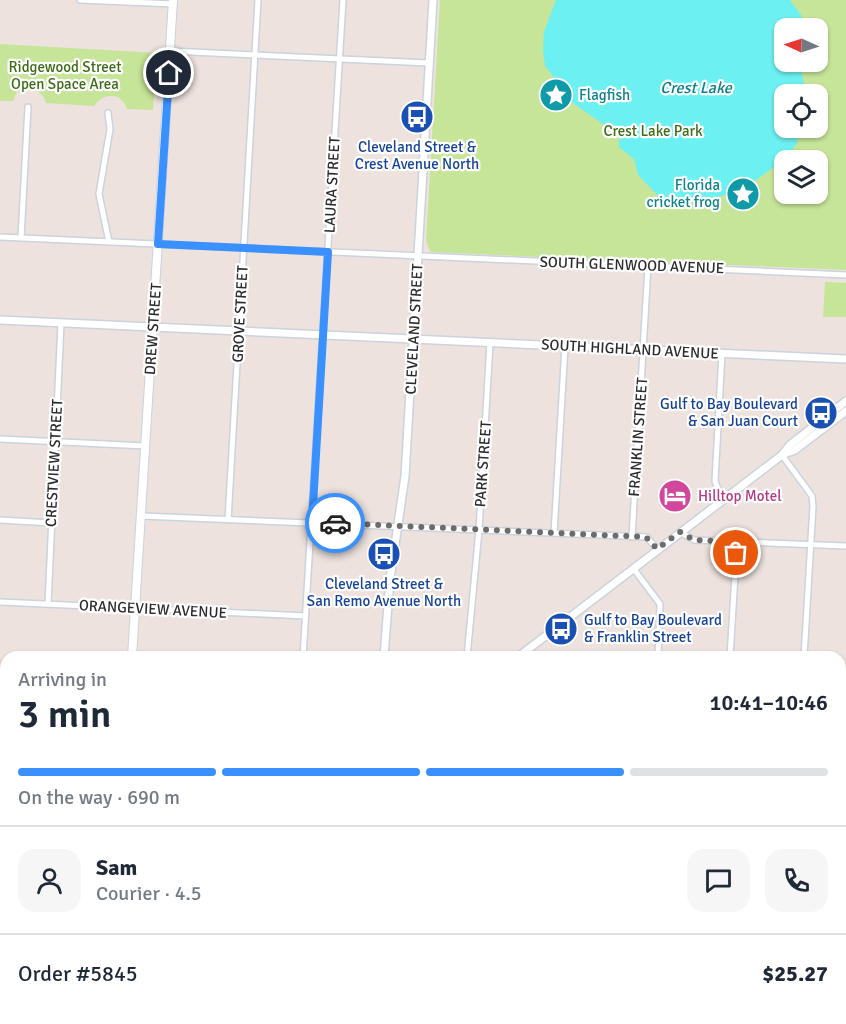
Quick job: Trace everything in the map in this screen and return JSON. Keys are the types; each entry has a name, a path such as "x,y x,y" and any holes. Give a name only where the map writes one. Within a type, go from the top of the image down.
{"main road":[{"name":"DREW STREET","path":"132,651 173,2"}],"street":[{"path":"80,0 173,2"},
{"name":"GROVE STREET","path":"228,520 258,0"},
{"name":"LAURA STREET","path":"303,651 343,0"},
{"name":"CLEVELAND STREET","path":"384,651 390,579 405,476 433,0"},
{"path":"170,51 429,63"},
{"path":"21,238 28,107"},
{"path":"108,113 110,129 99,194 109,242"},
{"name":"SOUTH GLENWOOD AVENUE","path":"0,237 846,275"},
{"name":"FRANKLIN STREET","path":"632,537 648,266"},
{"name":"SOUTH HIGHLAND AVENUE","path":"0,320 846,359"},
{"name":"CRESTVIEW STREET","path":"48,604 61,323"},
{"name":"PARK STREET","path":"468,651 479,530 490,343"},
{"path":"554,533 565,346"},
{"path":"722,353 715,482 722,500"},
{"path":"526,651 782,455 790,445 846,400"},
{"path":"782,455 795,450 846,411"},
{"path":"0,439 146,446"},
{"path":"782,455 812,496 804,651"},
{"path":"142,516 646,537 657,549"},
{"path":"0,520 51,523"},
{"path":"680,532 694,540 846,546"},
{"path":"730,651 737,542"},
{"path":"633,568 660,604 658,651"},
{"name":"ORANGEVIEW AVENUE","path":"0,602 306,616"}],"green space":[{"name":"Crest Lake Park","path":"440,0 846,0 846,270 430,252 426,241"},
{"name":"Ridgewood Street Open Space Area","path":"0,44 157,53 153,110 127,109 121,99 112,96 103,98 94,106 46,103 42,95 35,90 17,92 13,101 0,101"},
{"path":"825,282 846,283 846,317 823,317"}],"water":[{"name":"Crest Lake","path":"556,0 790,0 802,18 774,18 774,72 801,72 805,84 774,84 774,138 798,138 797,143 792,150 774,150 774,167 750,184 726,195 667,205 638,175 634,159 619,147 619,129 609,128 558,93 556,80 545,66 544,32"}],"way so far":[{"path":"335,523 646,537 657,549 680,532 694,540 737,542 736,553"}],"place":[{"name":"Flagfish","path":"556,95"},
{"name":"Cleveland Street & Crest Avenue North","path":"417,117"},
{"name":"Florida cricket frog","path":"743,194"},
{"name":"Gulf to Bay Boulevard & San Juan Court","path":"821,413"},
{"name":"Hilltop Motel","path":"675,496"},
{"name":"Cleveland Street & San Remo Avenue North","path":"384,554"},
{"name":"Gulf to Bay Boulevard & Franklin Street","path":"561,629"}],"route":[{"path":"169,73 158,244 328,252 312,522 335,523"}]}
